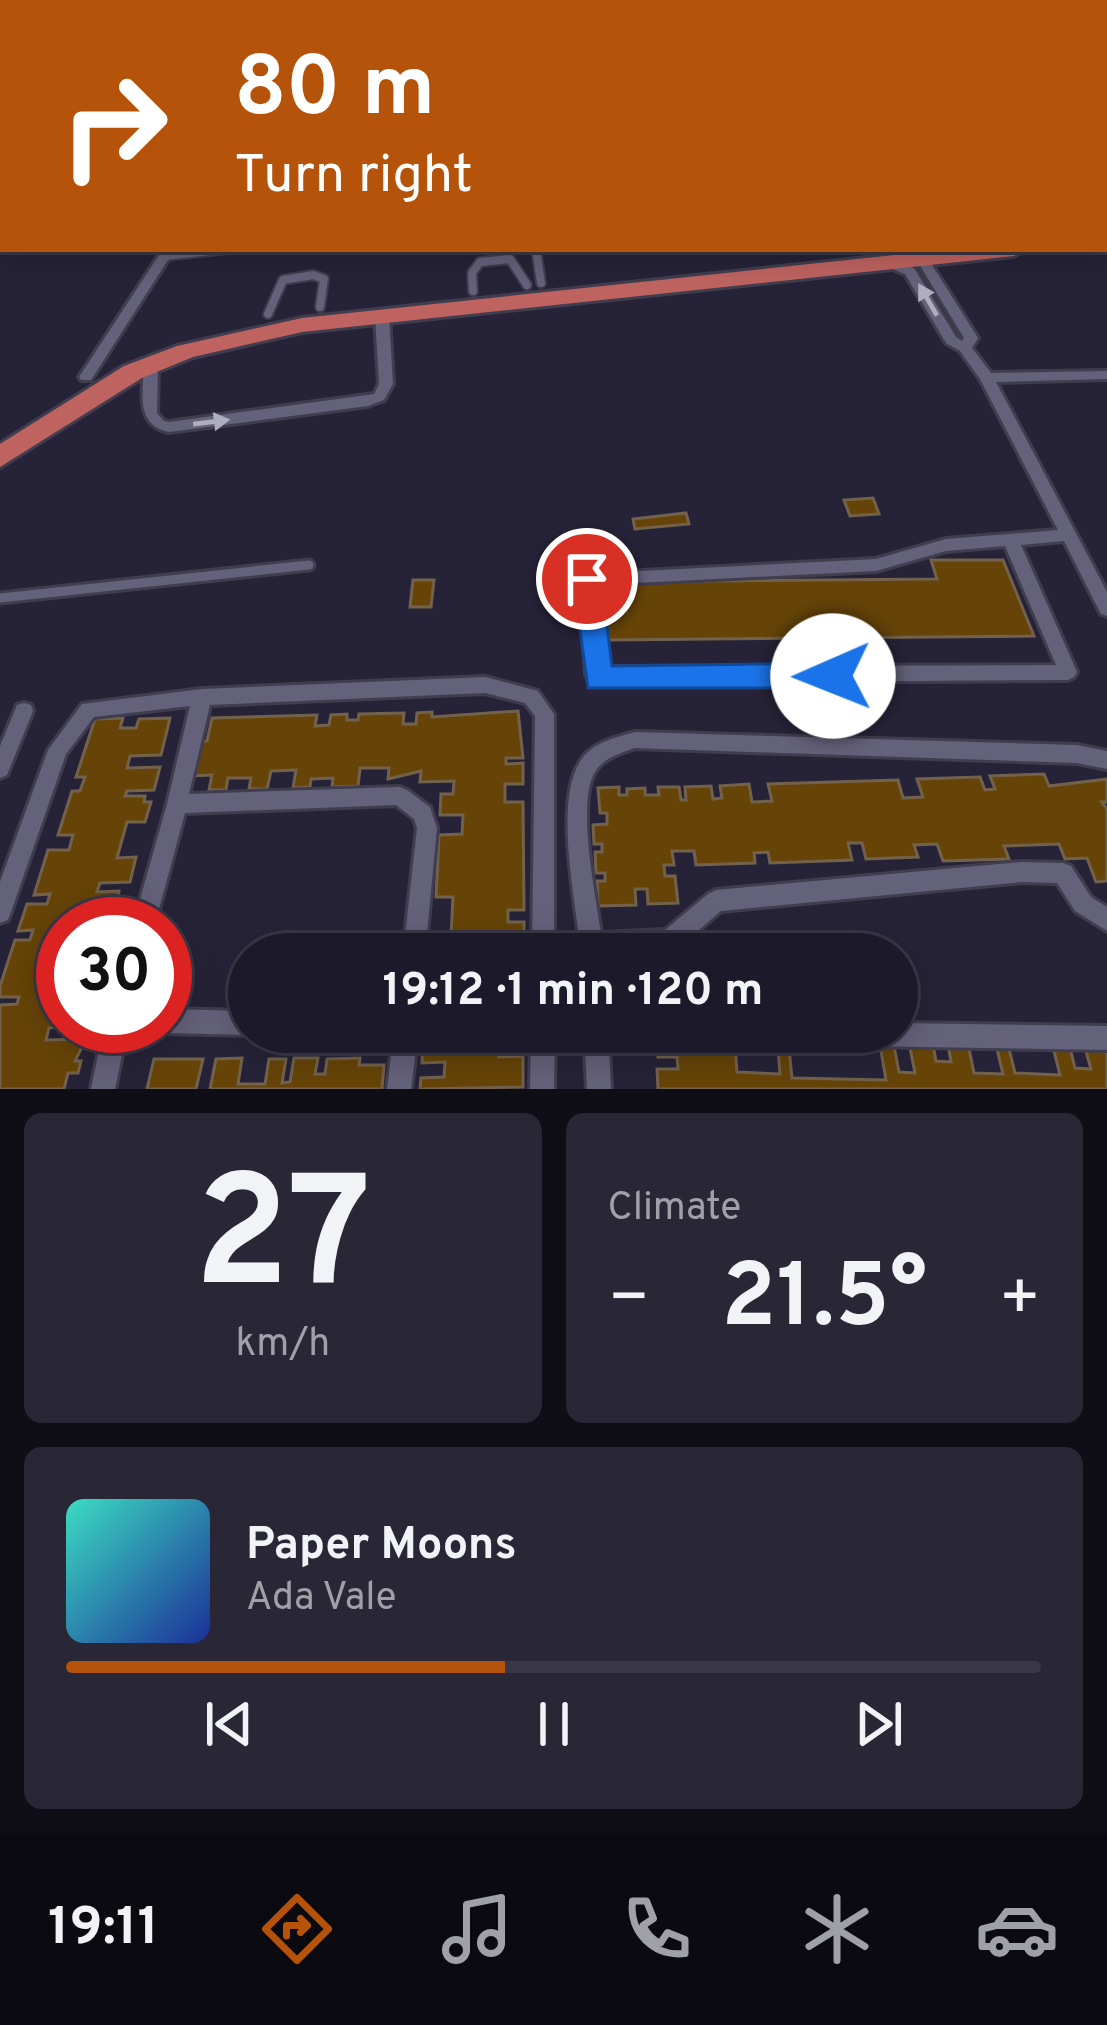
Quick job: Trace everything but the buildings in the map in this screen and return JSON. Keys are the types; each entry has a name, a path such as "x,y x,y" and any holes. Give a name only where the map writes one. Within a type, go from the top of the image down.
{"highway":[{"path":"0,457 151,364 186,351 302,325 676,277 957,252"},
{"path":"0,434 86,377 176,336 268,314 534,284 676,277"}],"street":[{"path":"86,377 167,252"},
{"path":"919,254 971,338 965,348"},
{"path":"876,256 910,271 951,340 965,348 987,378 1107,609"},
{"path":"151,364 150,414 159,425 169,427 368,401 379,398 386,384 382,316"},
{"path":"987,378 1107,375"},
{"path":"1010,539 1068,672 596,676 587,579 876,565 946,545 1010,539 1067,535"},
{"path":"0,912 58,750 77,720 105,706 202,697 485,685 531,697 545,714 543,933"},
{"path":"151,897 202,697"},
{"path":"0,769 24,711"},
{"path":"590,933 578,802 585,771 618,744 635,740 1077,754 1107,760"},
{"path":"177,804 382,794 412,801 428,828 416,933"},
{"path":"684,933 716,902 1022,872 1064,873 1084,904 1107,920"},
{"path":"192,1022 228,1022"},
{"path":"918,1035 1107,1038"},
{"path":"103,1089 110,1053"},
{"path":"399,1089 403,1053"},
{"path":"542,1089 543,1053"},
{"path":"597,1053 599,1089"}],"lane":[{"path":"534,284 536,252"},
{"path":"0,598 309,565"}],"route":[{"path":"587,579 584,586 598,679 833,676"}]}
